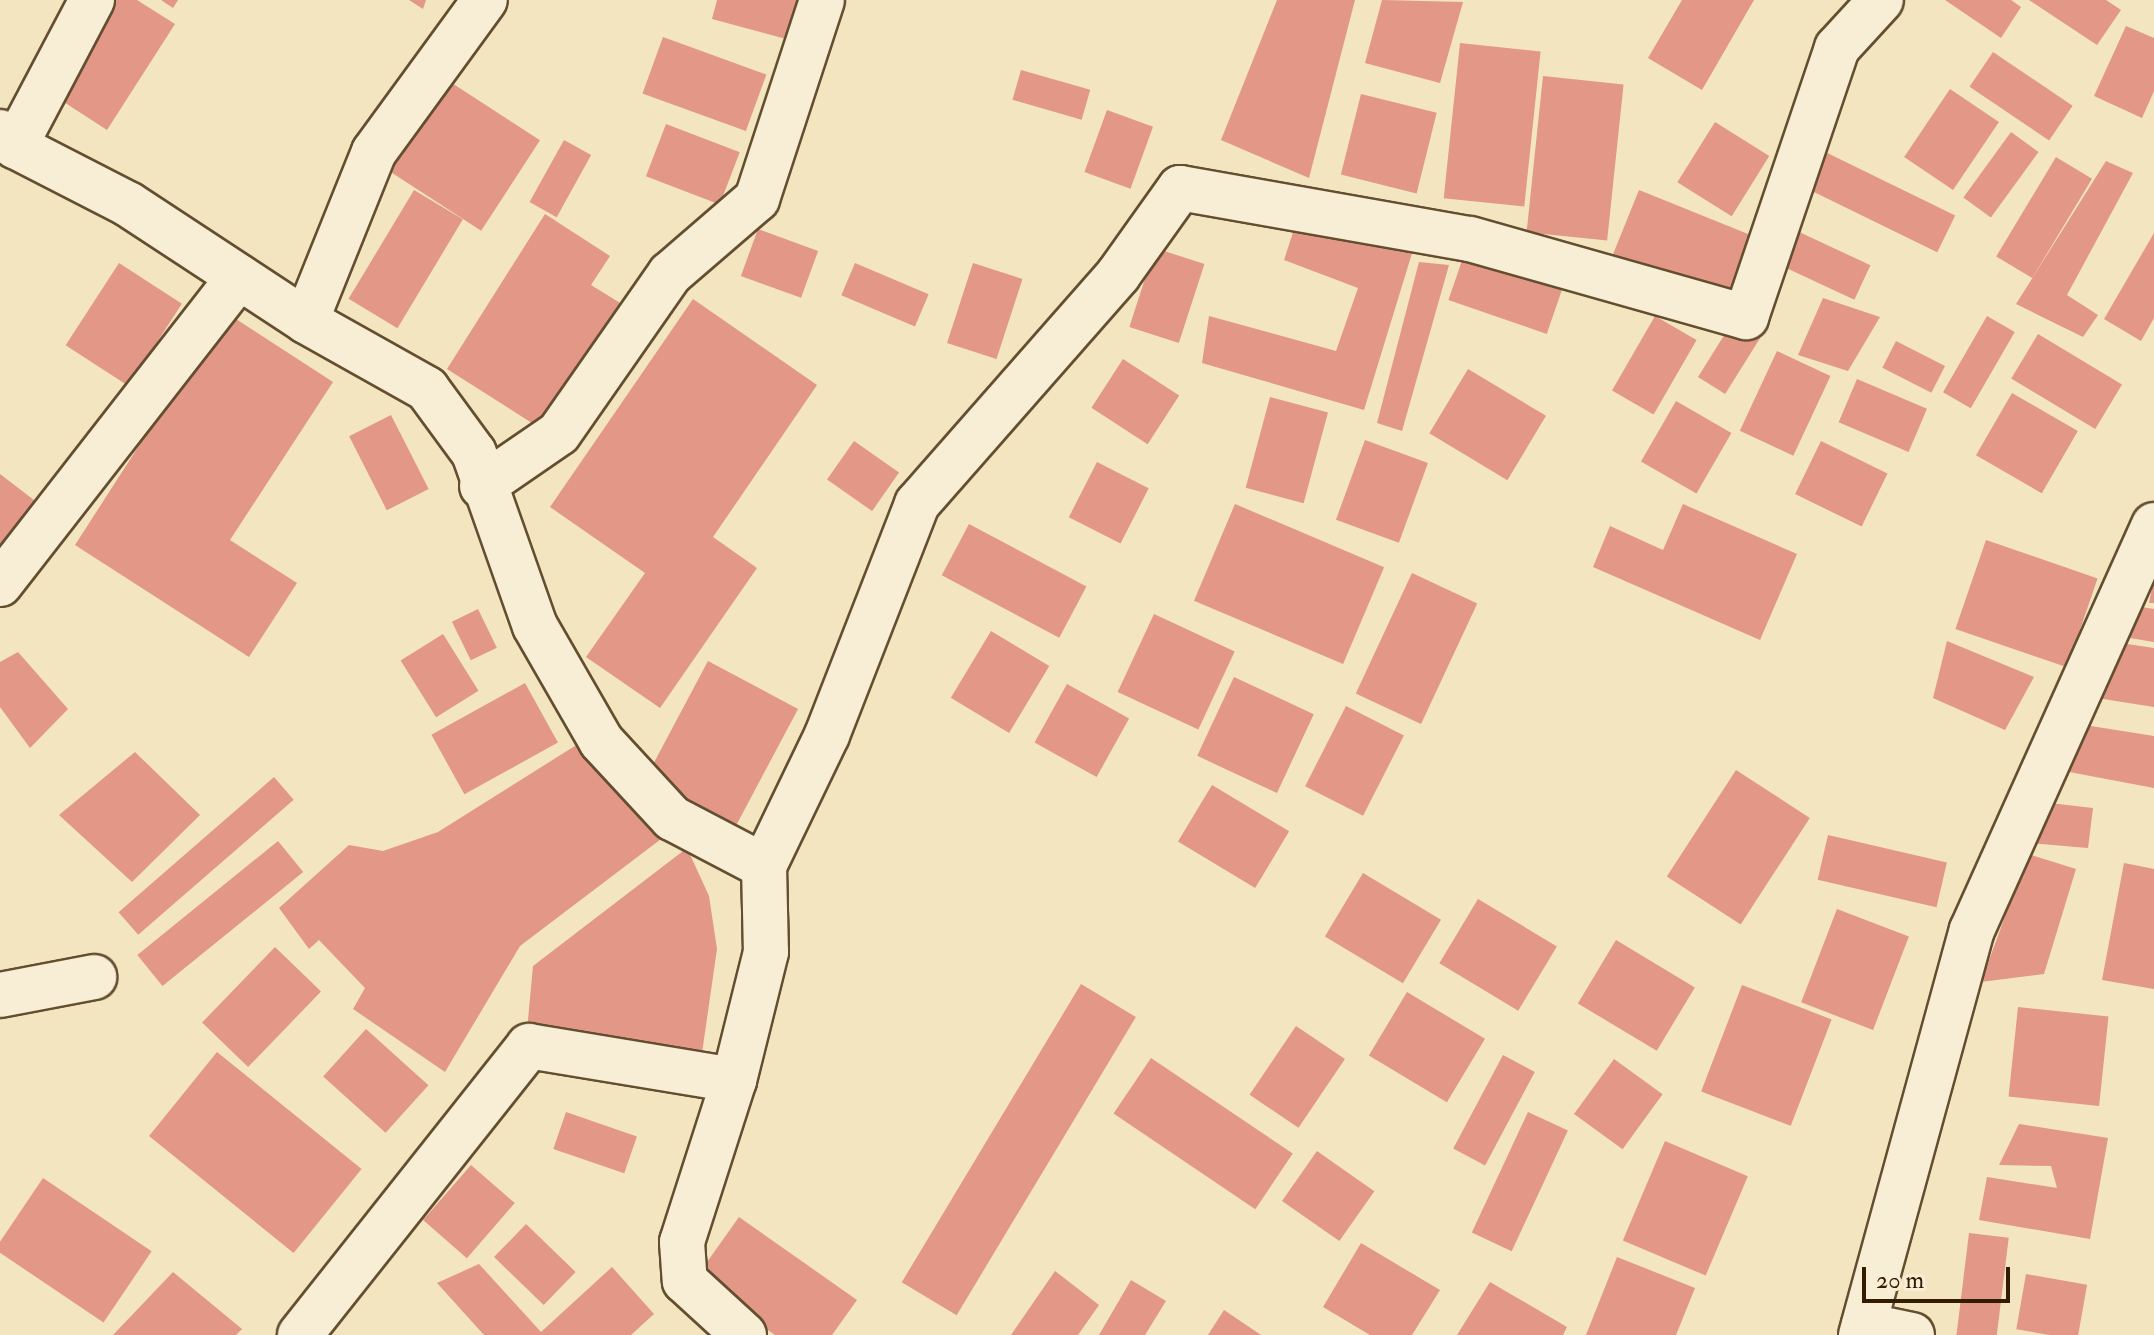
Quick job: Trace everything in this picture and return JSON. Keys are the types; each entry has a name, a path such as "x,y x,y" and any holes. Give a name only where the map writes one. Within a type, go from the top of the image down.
{"street":[{"path":"92,0 8,139 128,204 306,321 427,389 474,453 482,486 535,626 601,741 672,818 764,866"},
{"path":"306,321 374,152 485,0"},
{"path":"482,486 559,433 670,274 757,199 822,0"},
{"path":"744,1335 685,1281 682,1242 734,1080 766,952 764,866 827,735 917,504 1118,275 1180,188 1470,239 1746,317 1837,48 1881,0"},
{"path":"0,584 239,277"},
{"path":"1912,1335 1863,1330 1972,930 2154,525"},
{"path":"0,995 94,977"},
{"path":"300,1335 529,1046 734,1080"}],"building":[{"path":"114,0 137,0 175,24 107,130 53,95"},
{"path":"161,0 178,0 173,8"},
{"path":"409,0 426,0 423,9"},
{"path":"717,0 801,0 790,40 712,19"},
{"path":"1277,0 1355,0 1309,178 1221,140"},
{"path":"1382,0 1463,2 1440,83 1365,63"},
{"path":"1682,0 1754,0 1702,90 1648,58"},
{"path":"1945,0 2011,0 2021,7 2001,38"},
{"path":"2029,0 2106,0 2121,10 2097,45"},
{"path":"2126,26 2154,38 2154,91 2142,118 2094,96"},
{"path":"663,37 766,75 746,131 642,93"},
{"path":"1460,43 1541,51 1524,207 1444,198"},
{"path":"1993,52 2073,106 2049,141 1970,87"},
{"path":"1021,70 1090,90 1082,120 1012,100"},
{"path":"441,76 540,140 481,231 382,167"},
{"path":"1543,76 1624,84 1607,241 1527,232"},
{"path":"1950,89 1999,122 1953,190 1904,157"},
{"path":"1361,94 1437,113 1417,193 1341,175"},
{"path":"1107,110 1153,127 1130,189 1084,172"},
{"path":"1715,122 1769,156 1732,216 1677,182"},
{"path":"666,124 740,152 720,205 646,176"},
{"path":"2011,132 2039,152 1991,218 1963,198"},
{"path":"564,140 591,155 557,217 530,202"},
{"path":"1815,147 1955,215 1937,252 1797,184"},
{"path":"2056,157 2092,179 2032,278 1996,256"},
{"path":"2106,161 2133,173 2067,295 2098,315 2083,337 2016,304"},
{"path":"414,190 463,219 397,328 349,299"},
{"path":"1639,190 1762,240 1735,308 1612,258"},
{"path":"545,214 610,256 591,285 625,306 546,432 447,369"},
{"path":"1298,217 1413,250 1364,410 1202,363 1209,316 1336,351 1358,288 1284,260"},
{"path":"758,229 818,251 801,298 741,276"},
{"path":"1797,231 1870,265 1854,300 1781,265"},
{"path":"2154,233 2154,318 2141,341 2104,319"},
{"path":"1155,248 1204,264 1179,343 1129,327"},
{"path":"1466,249 1564,283 1547,334 1448,300"},
{"path":"1419,262 1449,265 1402,431 1377,423"},
{"path":"119,263 182,304 129,386 66,345"},
{"path":"855,263 929,294 915,326 841,295"},
{"path":"973,263 1022,279 996,359 947,343"},
{"path":"1823,298 1880,317 1848,371 1798,355"},
{"path":"693,299 817,385 713,537 757,568 660,708 586,657 645,573 550,507"},
{"path":"225,312 333,382 230,540 297,583 249,657 75,545"},
{"path":"1655,316 1697,340 1654,414 1612,390"},
{"path":"1987,316 2015,332 1971,408 1943,392"},
{"path":"1733,321 1760,338 1725,394 1698,377"},
{"path":"2038,334 2122,384 2095,429 2011,379"},
{"path":"1896,341 1945,366 1931,393 1882,368"},
{"path":"1777,351 1830,376 1793,456 1740,431"},
{"path":"1123,359 1179,395 1148,444 1091,408"},
{"path":"1468,369 1546,416 1507,480 1429,433"},
{"path":"1857,379 1927,409 1909,452 1839,422"},
{"path":"2012,393 2078,431 2042,493 1976,455"},
{"path":"1270,397 1328,413 1304,503 1246,488"},
{"path":"1676,401 1731,433 1696,494 1641,462"},
{"path":"391,415 429,489 387,510 349,436"},
{"path":"1365,440 1428,463 1399,543 1336,520"},
{"path":"854,441 899,473 872,511 827,480"},
{"path":"1821,441 1888,473 1862,526 1795,494"},
{"path":"1097,462 1149,488 1121,544 1069,517"},
{"path":"0,474 43,507 0,566"},
{"path":"1235,504 1384,567 1343,664 1194,601"},
{"path":"1683,504 1797,554 1760,640 1593,567 1610,526 1663,550"},
{"path":"969,524 1086,586 1059,638 942,575"},
{"path":"1986,540 2098,578 2067,667 1955,629"},
{"path":"1412,573 1477,603 1421,724 1356,694"},
{"path":"2154,578 2154,603 2149,603"},
{"path":"2129,605 2154,609 2154,642 2124,637"},
{"path":"478,609 497,648 471,660 452,622"},
{"path":"1154,614 1235,652 1198,730 1118,692"},
{"path":"991,631 1049,666 1009,733 951,698"},
{"path":"443,634 479,691 436,717 401,660"},
{"path":"2094,639 2154,648 2154,707 2084,696"},
{"path":"1947,641 2034,677 2005,730 1933,698"},
{"path":"18,652 68,709 30,748 0,707 0,662"},
{"path":"708,661 798,709 736,825 646,778"},
{"path":"1234,677 1314,714 1277,793 1197,756"},
{"path":"525,683 558,742 464,794 431,735"},
{"path":"1067,684 1129,718 1097,777 1035,743"},
{"path":"1346,706 1404,736 1363,816 1305,786"},
{"path":"2078,724 2154,736 2154,788 2064,771"},
{"path":"578,744 665,836 520,946 445,1072 353,1009 365,988 319,940 309,949 279,908 349,845 383,851 438,832"},
{"path":"135,752 200,815 132,882 59,815"},
{"path":"1736,770 1810,818 1741,924 1667,877"},
{"path":"274,777 294,800 138,935 119,912"},
{"path":"1212,785 1289,831 1255,888 1178,842"},
{"path":"2041,802 2093,808 2088,848 2028,843"},
{"path":"1828,835 1947,862 1937,907 1818,880"},
{"path":"278,841 303,872 163,986 137,955"},
{"path":"687,848 709,896 717,949 701,1060 527,1030 533,966"},
{"path":"2028,854 2076,869 2044,974 1981,982"},
{"path":"2124,863 2154,869 2154,989 2102,980"},
{"path":"1363,873 1441,920 1403,983 1325,936"},
{"path":"1478,899 1557,946 1518,1011 1439,963"},
{"path":"1837,909 1909,937 1873,1030 1801,1002"},
{"path":"1616,940 1695,987 1657,1051 1578,1003"},
{"path":"275,947 321,991 248,1067 202,1023"},
{"path":"1081,984 1136,1017 957,1315 902,1282"},
{"path":"1742,985 1832,1019 1791,1126 1701,1091"},
{"path":"1407,992 1485,1039 1447,1102 1369,1055"},
{"path":"2018,1007 2109,1017 2099,1106 2009,1097"},
{"path":"1296,1026 1345,1059 1299,1128 1250,1095"},
{"path":"366,1029 428,1085 386,1133 323,1077"},
{"path":"217,1052 362,1169 294,1253 149,1136"},
{"path":"1503,1055 1535,1072 1485,1165 1453,1149"},
{"path":"1151,1058 1293,1154 1255,1209 1114,1114"},
{"path":"1614,1059 1663,1094 1623,1149 1574,1114"},
{"path":"566,1112 637,1136 624,1173 553,1149"},
{"path":"1528,1112 1568,1131 1512,1251 1472,1233"},
{"path":"2019,1124 2108,1138 2090,1239 1979,1220 1987,1177 2057,1188 2051,1166 1999,1165"},
{"path":"1665,1141 1748,1176 1706,1276 1623,1240"},
{"path":"1317,1151 1374,1191 1339,1241 1282,1201"},
{"path":"471,1165 515,1203 467,1258 423,1220"},
{"path":"43,1178 152,1251 104,1323 0,1253 0,1242"},
{"path":"739,1217 857,1300 832,1335 775,1335 695,1279"},
{"path":"526,1224 576,1272 544,1305 494,1257"},
{"path":"1969,1233 2009,1238 1997,1335 1956,1335"},
{"path":"1361,1243 1440,1290 1412,1335 1370,1335 1323,1307"},
{"path":"1617,1257 1695,1288 1676,1335 1586,1335"},
{"path":"479,1264 541,1332 612,1267 654,1314 631,1335 484,1335 437,1283"},
{"path":"1055,1271 1099,1305 1078,1335 1011,1335"},
{"path":"173,1272 242,1329 236,1335 113,1335"},
{"path":"2026,1274 2087,1285 2078,1335 2049,1335 2016,1329"},
{"path":"1131,1280 1166,1301 1145,1335 1099,1335"},
{"path":"1490,1282 1567,1327 1563,1335 1457,1335"},
{"path":"1224,1310 1261,1335 1208,1335"}]}
